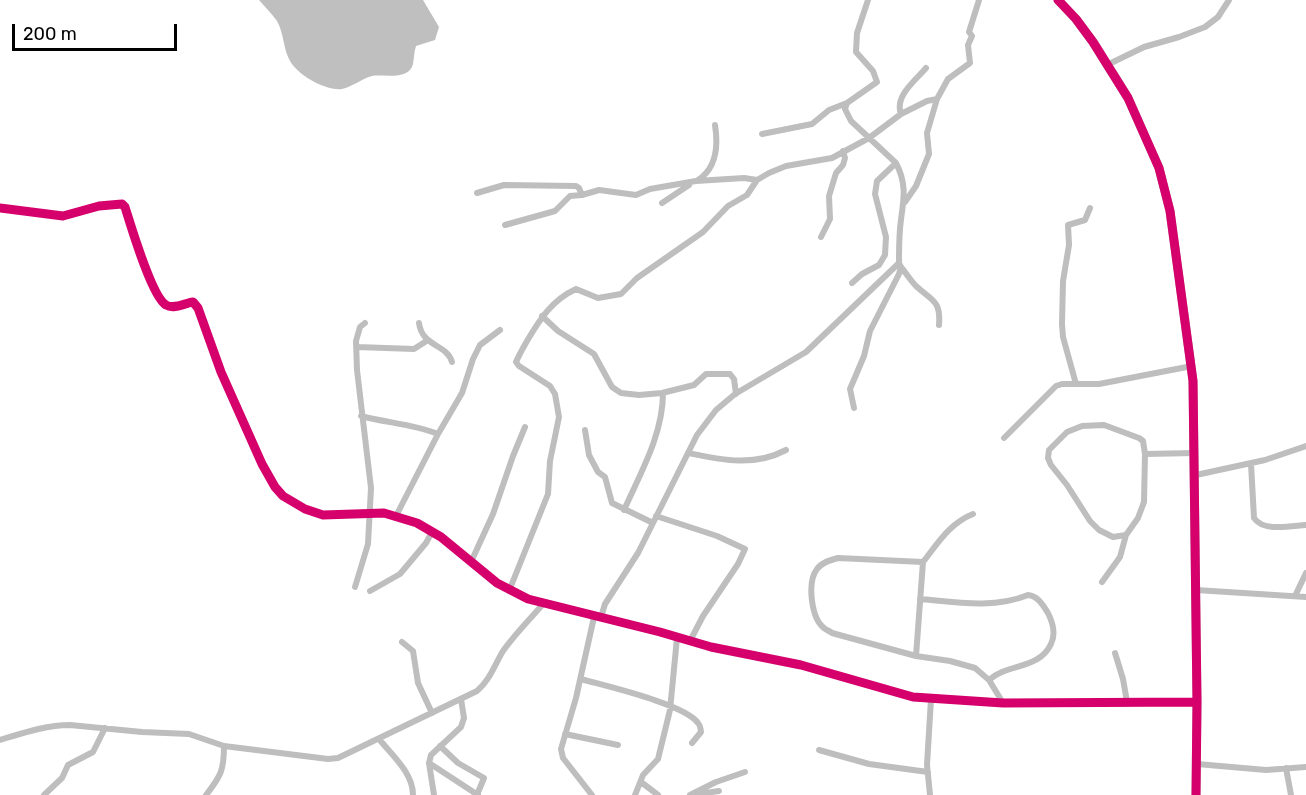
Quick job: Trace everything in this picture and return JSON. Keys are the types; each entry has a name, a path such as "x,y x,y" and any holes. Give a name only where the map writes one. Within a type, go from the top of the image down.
{"street":[{"path":"762,134 812,124 829,110 847,103 877,82 873,71 856,52 856,33 868,0"},
{"path":"905,202 916,186 929,154 927,133 937,99 948,79 970,63 968,45 972,36 969,32 979,0"},
{"path":"1058,0 1076,19 1109,64 1136,113 1159,168 1170,211 1192,366 1196,475 1196,795"},
{"path":"1109,64 1144,46 1179,37 1205,27 1218,17 1229,0"},
{"path":"901,114 898,108 901,99 926,68"},
{"path":"509,591 548,494 550,461 559,417 555,394 550,386 516,363 542,316 552,304 576,289 598,298 621,294 637,278 703,232 728,206 747,195 757,180 786,166 827,160 869,138 901,114 927,101 937,99"},
{"path":"847,103 845,109 851,121 896,163 900,170 905,202 900,227 900,265 870,331 864,356 850,389 854,408"},
{"path":"662,203 702,179 715,154 717,140 715,125"},
{"path":"821,237 830,219 829,196 836,173 843,165 845,158 843,151"},
{"path":"852,283 862,274 879,265 885,255 886,237 875,194 877,181 896,163"},
{"path":"505,225 555,211 570,196 599,190 636,195 650,189 696,182 744,178 757,180"},
{"path":"477,194 504,185 525,185 576,186 582,195"},
{"path":"0,208 63,216 99,206 122,204 147,272 161,301 168,307 193,302 198,308 221,372 262,464 275,487 288,500 314,513 342,516 384,513 396,516 417,523 432,532 509,591 544,603 711,647 801,665 903,695 1003,703 1197,702"},
{"path":"1076,384 1062,337 1063,281 1065,256 1068,249 1068,225 1085,220 1090,208"},
{"path":"900,265 912,282 938,305 939,325"},
{"path":"592,795 563,758 561,749 597,617 623,578 688,453 709,418 736,394 806,352 900,265"},
{"path":"542,316 558,331 594,354 612,387 621,393 639,395 663,393 694,385 706,374 721,373 730,374 734,379 736,394"},
{"path":"356,587 367,552 371,488 361,416 357,347 357,333 365,323"},
{"path":"419,323 421,332 448,354 452,362"},
{"path":"396,516 462,393 480,345 500,330"},
{"path":"357,347 414,349 428,340"},
{"path":"1004,438 1056,386 1099,384 1192,366"},
{"path":"624,510 655,439 663,409 663,393"},
{"path":"361,416 421,427 438,434"},
{"path":"1102,582 1120,557 1126,535 1138,518 1144,502 1143,441 1104,426 1076,427 1057,440 1049,450 1048,458 1051,465 1090,521 1099,530 1113,537 1126,535"},
{"path":"471,562 494,514 525,427"},
{"path":"585,430 589,455 598,472 605,477 612,503 624,510 654,520 717,536 745,549 690,641"},
{"path":"1196,475 1251,464 1306,446"},
{"path":"688,453 724,461 741,462 768,458 786,450"},
{"path":"1145,454 1195,453"},
{"path":"1251,464 1254,518 1257,523 1265,526 1306,525"},
{"path":"916,656 923,562 951,527 960,519 973,514"},
{"path":"370,591 400,574 426,543 432,532"},
{"path":"923,562 838,558 826,562 817,569 812,588 813,605 822,627 832,633 916,656 950,661 975,668 989,680 1003,703"},
{"path":"1295,596 1306,573"},
{"path":"1196,590 1306,597"},
{"path":"920,599 994,603 1012,602 1028,595 1039,600 1045,607 1053,625 1054,638 1045,655 1033,662 996,674 989,680"},
{"path":"0,740 59,725 189,734 225,746 328,759 348,754 477,692 486,684 514,636 544,603"},
{"path":"635,795 643,775 658,759 670,706 677,638"},
{"path":"402,642 413,651 418,683 432,713"},
{"path":"1115,653 1127,702"},
{"path":"580,679 670,706 699,723 701,732 692,743"},
{"path":"434,795 429,763 431,755 463,723 461,699"},
{"path":"930,795 928,772 931,699"},
{"path":"44,795 62,778 68,765 93,752 105,728"},
{"path":"565,734 618,745"},
{"path":"379,739 404,770 413,788 413,795"},
{"path":"206,795 224,767 225,746"},
{"path":"429,763 477,795 484,778 465,768 440,746"},
{"path":"819,750 869,764 928,772"},
{"path":"1197,764 1266,770 1306,767"},
{"path":"1286,768 1291,795"},
{"path":"691,795 716,782 745,772"},
{"path":"640,782 658,795"},
{"path":"691,795 720,793 716,782"}],"shaded area":[{"path":"259,0 423,0 439,27 435,40 416,46 413,64 406,73 395,76 372,76 346,88 335,89 320,85 299,72 290,61 277,21"}],"cycle path":[{"path":"1058,0 1093,42 1128,98 1159,168 1170,211 1193,381 1196,795"},
{"path":"0,208 63,216 99,206 122,204 148,275 160,299 169,306 176,307 193,302 198,308 221,372 262,464 283,496 305,509 323,515 384,513 417,523 441,537 497,583 528,599 711,647 801,665 913,697 1003,703 1197,702"}]}
